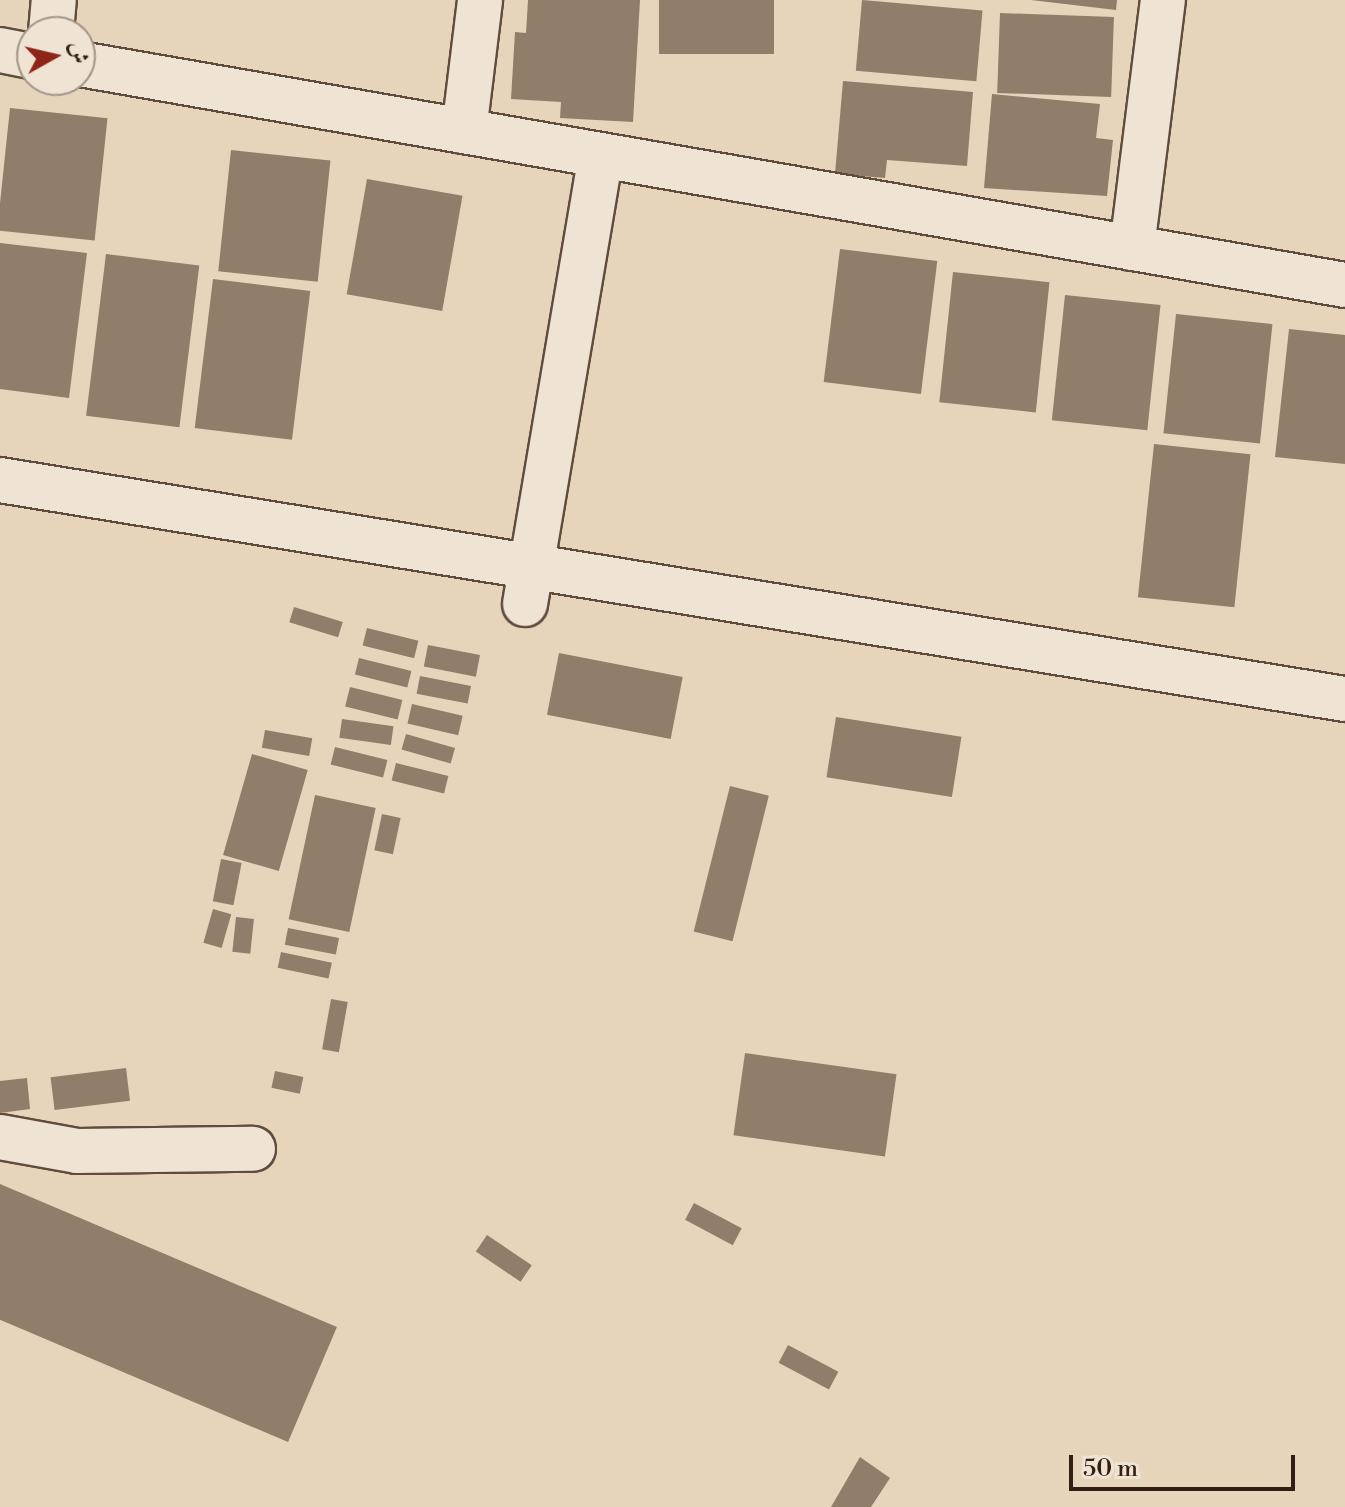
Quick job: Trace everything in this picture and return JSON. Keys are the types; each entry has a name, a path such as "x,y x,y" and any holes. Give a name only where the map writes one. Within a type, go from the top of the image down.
{"street":[{"path":"464,131 480,0"},
{"path":"1132,248 1163,0"},
{"path":"96,67 1345,285"},
{"path":"529,585 601,155"},
{"path":"0,480 529,585 1345,699"},
{"path":"0,1137 77,1151 253,1149"}],"building":[{"path":"528,0 640,0 633,122 560,118 561,102 511,99 515,32 526,33"},
{"path":"659,0 774,0 774,54 659,54"},
{"path":"862,0 983,11 976,81 856,71"},
{"path":"1031,0 1117,0 1116,10"},
{"path":"1000,13 1114,17 1111,97 997,93"},
{"path":"843,81 973,92 967,166 887,160 885,178 835,174"},
{"path":"992,94 1100,104 1096,138 1113,140 1107,196 984,188"},
{"path":"10,108 107,118 95,241 0,231"},
{"path":"231,150 330,160 318,282 218,271"},
{"path":"367,179 463,196 442,311 347,294"},
{"path":"0,243 87,253 69,398 0,389"},
{"path":"840,249 937,261 921,394 824,382"},
{"path":"106,254 199,265 179,427 86,416"},
{"path":"953,272 1049,282 1036,412 939,402"},
{"path":"213,279 310,291 292,440 195,428"},
{"path":"1065,295 1160,305 1147,430 1052,420"},
{"path":"1176,314 1272,324 1260,443 1163,433"},
{"path":"1289,329 1345,335 1345,464 1275,457"},
{"path":"1154,444 1250,454 1234,607 1138,597"},
{"path":"294,607 343,622 338,637 289,622"},
{"path":"367,628 418,641 414,658 363,645"},
{"path":"428,645 480,655 476,677 424,667"},
{"path":"559,653 683,677 671,739 547,715"},
{"path":"359,658 411,671 407,688 355,674"},
{"path":"420,676 471,686 468,704 417,694"},
{"path":"350,687 402,700 398,719 345,706"},
{"path":"412,704 463,716 458,735 408,723"},
{"path":"836,717 961,737 952,797 826,777"},
{"path":"342,719 393,726 391,745 339,738"},
{"path":"265,730 312,738 309,756 262,748"},
{"path":"406,734 455,748 451,763 402,749"},
{"path":"335,747 387,760 383,778 331,764"},
{"path":"252,754 308,770 279,871 223,855"},
{"path":"396,763 448,776 444,794 392,780"},
{"path":"730,786 769,796 733,941 694,932"},
{"path":"315,795 376,808 349,932 289,919"},
{"path":"382,814 401,818 393,854 374,850"},
{"path":"221,859 242,863 233,905 213,901"},
{"path":"213,909 231,914 222,948 203,943"},
{"path":"236,917 254,919 250,954 232,952"},
{"path":"288,928 339,938 336,955 285,945"},
{"path":"281,952 332,963 329,978 278,968"},
{"path":"331,999 348,1002 339,1052 322,1049"},
{"path":"745,1053 897,1074 885,1156 733,1135"},
{"path":"126,1068 130,1101 55,1110 51,1077"},
{"path":"275,1071 303,1077 300,1094 271,1088"},
{"path":"27,1078 30,1109 0,1113 0,1081"},
{"path":"0,1184 337,1327 288,1442 0,1320"},
{"path":"694,1203 742,1228 733,1245 685,1220"},
{"path":"487,1235 532,1265 521,1282 476,1252"},
{"path":"788,1345 838,1372 829,1389 779,1363"},
{"path":"860,1457 890,1478 871,1507 831,1507"}]}
